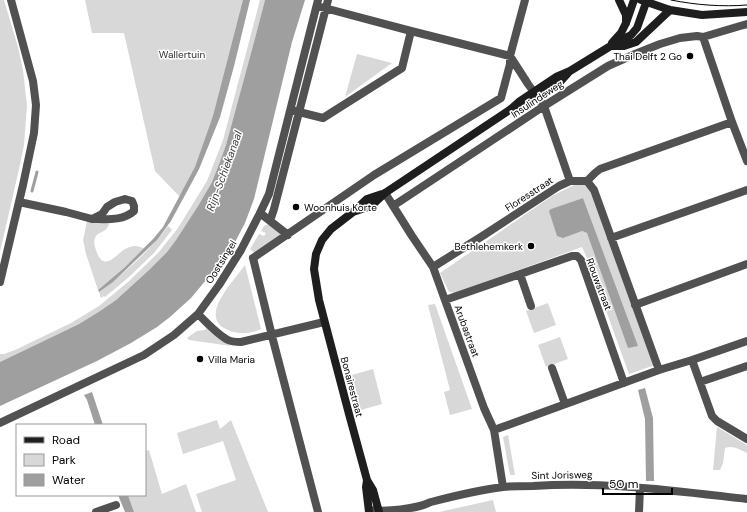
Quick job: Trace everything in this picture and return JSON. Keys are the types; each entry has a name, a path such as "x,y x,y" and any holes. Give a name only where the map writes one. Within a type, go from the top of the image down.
{"main road":[{"path":"619,0 626,15 626,24"},
{"name":"Insulindeweg","path":"609,47 621,33 626,24 634,0"},
{"path":"645,1 670,10 702,15 746,12"},
{"name":"Insulindeweg","path":"319,300 314,269 316,254 322,240 331,229 353,212 371,206 385,193 511,109 517,102 534,91 556,77 570,71 632,35 637,28 645,1"},
{"path":"609,47 624,46 636,42 670,10"},
{"name":"Insulindeweg","path":"511,109 521,108 538,98 558,84 570,71"},
{"name":"Bonairestraat","path":"319,300 367,480 373,490 380,512"},
{"name":"Bonairestraat","path":"367,480 366,487 369,511"}],"street":[{"path":"0,282 34,133 36,106 33,81 11,0"},
{"name":"Insulindeweg","path":"253,258 374,175 500,98 510,64 510,56 525,0"},
{"path":"317,3 327,4 338,12 510,56 544,106 570,181"},
{"name":"Oostsingel","path":"0,423 144,355 174,335 198,314 219,285 241,250 269,194 317,3"},
{"path":"270,221 327,4"},
{"path":"743,25 746,12"},
{"name":"Insulindeweg","path":"393,206 544,106 608,66 660,44 680,38 697,36 703,37 743,25"},
{"path":"290,110 323,118 402,68 411,31"},
{"path":"703,37 747,161"},
{"path":"659,370 594,190 587,181 600,169 732,122"},
{"name":"Floresstraat","path":"433,267 484,236 559,186 570,181 587,181"},
{"path":"611,238 747,190"},
{"name":"Arubastraat","path":"385,193 433,267 484,408 494,430 503,487"},
{"path":"19,202 92,219"},
{"path":"260,214 288,235"},
{"path":"241,250 253,258 271,334 318,512"},
{"name":"Riouwstraat","path":"445,300 572,256 577,256 581,260 624,383"},
{"path":"635,305 747,264"},
{"path":"520,274 531,306"},
{"path":"198,314 228,340 234,342 241,342 324,322"},
{"path":"494,430 659,370 747,341"},
{"path":"692,360 712,416 717,421 747,439"},
{"path":"700,382 747,366"},
{"path":"552,368 565,404"},
{"name":"Sint Jorisweg","path":"369,511 393,511 422,506 503,487 569,484 640,488 747,499"},
{"path":"639,512 640,488"},
{"path":"96,512 116,505"}],"green space":[{"path":"0,0 4,0 18,47 23,70 27,106 24,145 0,252"},
{"name":"Wallertuin","path":"85,0 250,0 220,117 199,169 183,199 155,171 124,33 92,33"},
{"path":"260,0 265,0 226,145 212,182 176,240 167,252 149,270 116,300 79,324 0,362 0,354 15,350 71,323 99,306 128,282 159,252 178,228 207,181 223,140"},
{"path":"357,54 392,63 345,97"},
{"path":"583,182 588,185 655,365 629,374 582,247 455,293 449,292 440,273 552,196","holes":["583,198 637,346 587,233 552,209"]},
{"path":"88,217 110,220 108,227 97,235 94,240 97,253 102,261 108,261 124,250 132,247 136,246 144,248 124,268 98,290 83,240"},
{"path":"266,225 270,225 280,233 280,235 257,252 253,252 250,249 259,234 264,236 266,233 261,231"},
{"path":"168,226 172,230 154,253 129,277 105,297 104,296 101,298 99,292 136,262"},
{"path":"245,265 261,329 249,333 232,332 220,325 216,318 216,309 225,292"},
{"path":"548,303 556,325 534,333 526,311"},
{"path":"435,304 472,409 450,415 444,392 450,390 428,305"},
{"path":"206,328 231,346 189,340 187,338 197,331 205,330"},
{"path":"560,337 568,359 546,367 538,345"},
{"path":"373,369 382,404 361,410 352,375"},
{"path":"217,420 220,429 231,420 268,512 202,512 196,494 236,480 223,441 183,454 177,433"},
{"path":"717,427 747,445 747,453 734,447 725,448 723,463 720,470 713,470"},
{"path":"508,435 515,475 510,475 503,437"},
{"path":"149,450 162,494 186,484 196,512 134,512 128,496 146,496 146,451"},
{"path":"493,500 496,512 439,512"}],"water":[{"path":"243,0 250,0 234,66 220,117 199,169 171,221 157,240 113,282 99,292 98,290 124,268 163,227 195,167 213,116"},
{"name":"Rijn-Schiekanaal","path":"265,0 305,0 292,42 254,199 245,223 234,244 191,298 157,327 97,361 0,406 0,362 79,324 116,300 167,252 176,240 212,182 219,164 226,145"},
{"path":"583,198 638,346 628,348 587,233 582,231 563,238 557,236 549,211"},
{"path":"645,388 653,418 654,481 646,481 645,419 638,390"},
{"path":"92,392 103,424 95,424 84,395"},
{"path":"118,496 128,496 134,512 125,512"}],"waterway":[{"path":"32,191 37,172"}],"tram line":[{"path":"671,0 709,5 747,5"}],"place":[{"name":"Thai Delft 2 Go","path":"690,56"},
{"name":"Woonhuis Korte","path":"296,207"},
{"name":"Bethlehemkerk","path":"531,246"},
{"name":"Villa Maria","path":"200,359"}]}
